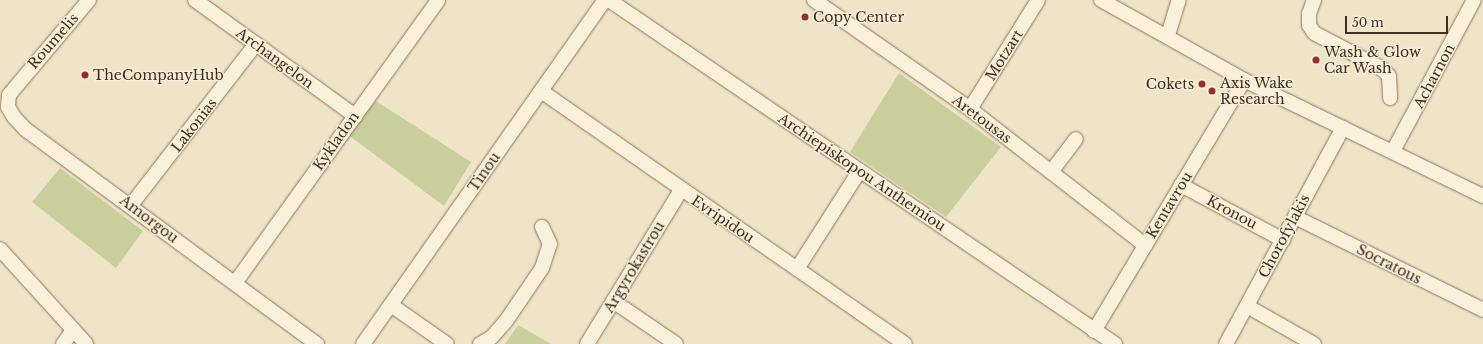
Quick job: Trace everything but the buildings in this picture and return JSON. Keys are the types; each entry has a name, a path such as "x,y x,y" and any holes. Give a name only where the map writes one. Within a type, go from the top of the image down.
{"street":[{"name":"Roumelis","path":"18,82 89,0"},
{"name":"Archangelon","path":"195,0 354,116"},
{"name":"Tinou","path":"363,344 605,0"},
{"name":"Archiepiskopou Anthemiou","path":"609,0 1114,344"},
{"name":"Aretousas","path":"814,0 970,109 1145,245"},
{"name":"Motzart","path":"970,109 1038,0"},
{"path":"1101,0 1168,35 1244,80 1483,196"},
{"path":"1168,35 1179,0"},
{"path":"1314,0 1308,14 1308,25 1314,33 1384,71 1389,76 1390,98"},
{"name":"Acharnon","path":"1393,151 1474,0"},
{"name":"Kykladon","path":"236,283 433,2"},
{"name":"Lakonias","path":"131,205 256,44"},
{"name":"Kentavrou","path":"1094,330 1244,80"},
{"name":"Amorgou","path":"18,82 8,95 8,107 14,117 25,129 131,205 317,344"},
{"name":"Evripidou","path":"542,91 681,190 905,344"},
{"name":"Chorofylakis","path":"1226,344 1343,128"},
{"path":"1051,172 1076,138"},
{"path":"797,269 860,170"},
{"name":"Kronou","path":"1181,185 1283,240"},
{"name":"Argyrokastrou","path":"587,344 681,190"},
{"name":"Socratous","path":"1295,217 1483,310"},
{"path":"480,344 492,337 506,321 545,262 550,244 542,227"},
{"path":"0,249 86,344"},
{"path":"613,301 676,344"},
{"path":"391,305 447,344"},
{"path":"1247,306 1314,344"},
{"path":"63,344 73,330"}],"green space":[{"path":"899,73 1001,147 946,217 850,152"},
{"path":"376,101 471,162 444,206 347,134"},
{"path":"60,168 143,231 116,268 32,202"},
{"path":"518,325 551,344 505,344"}],"place":[{"name":"Copy Center","path":"805,17"},
{"name":"Wash & Glow Car Wash","path":"1316,60"},
{"name":"TheCompanyHub","path":"85,75"},
{"name":"Cokets","path":"1202,84"},
{"name":"Axis Wake Research","path":"1212,91"}]}
